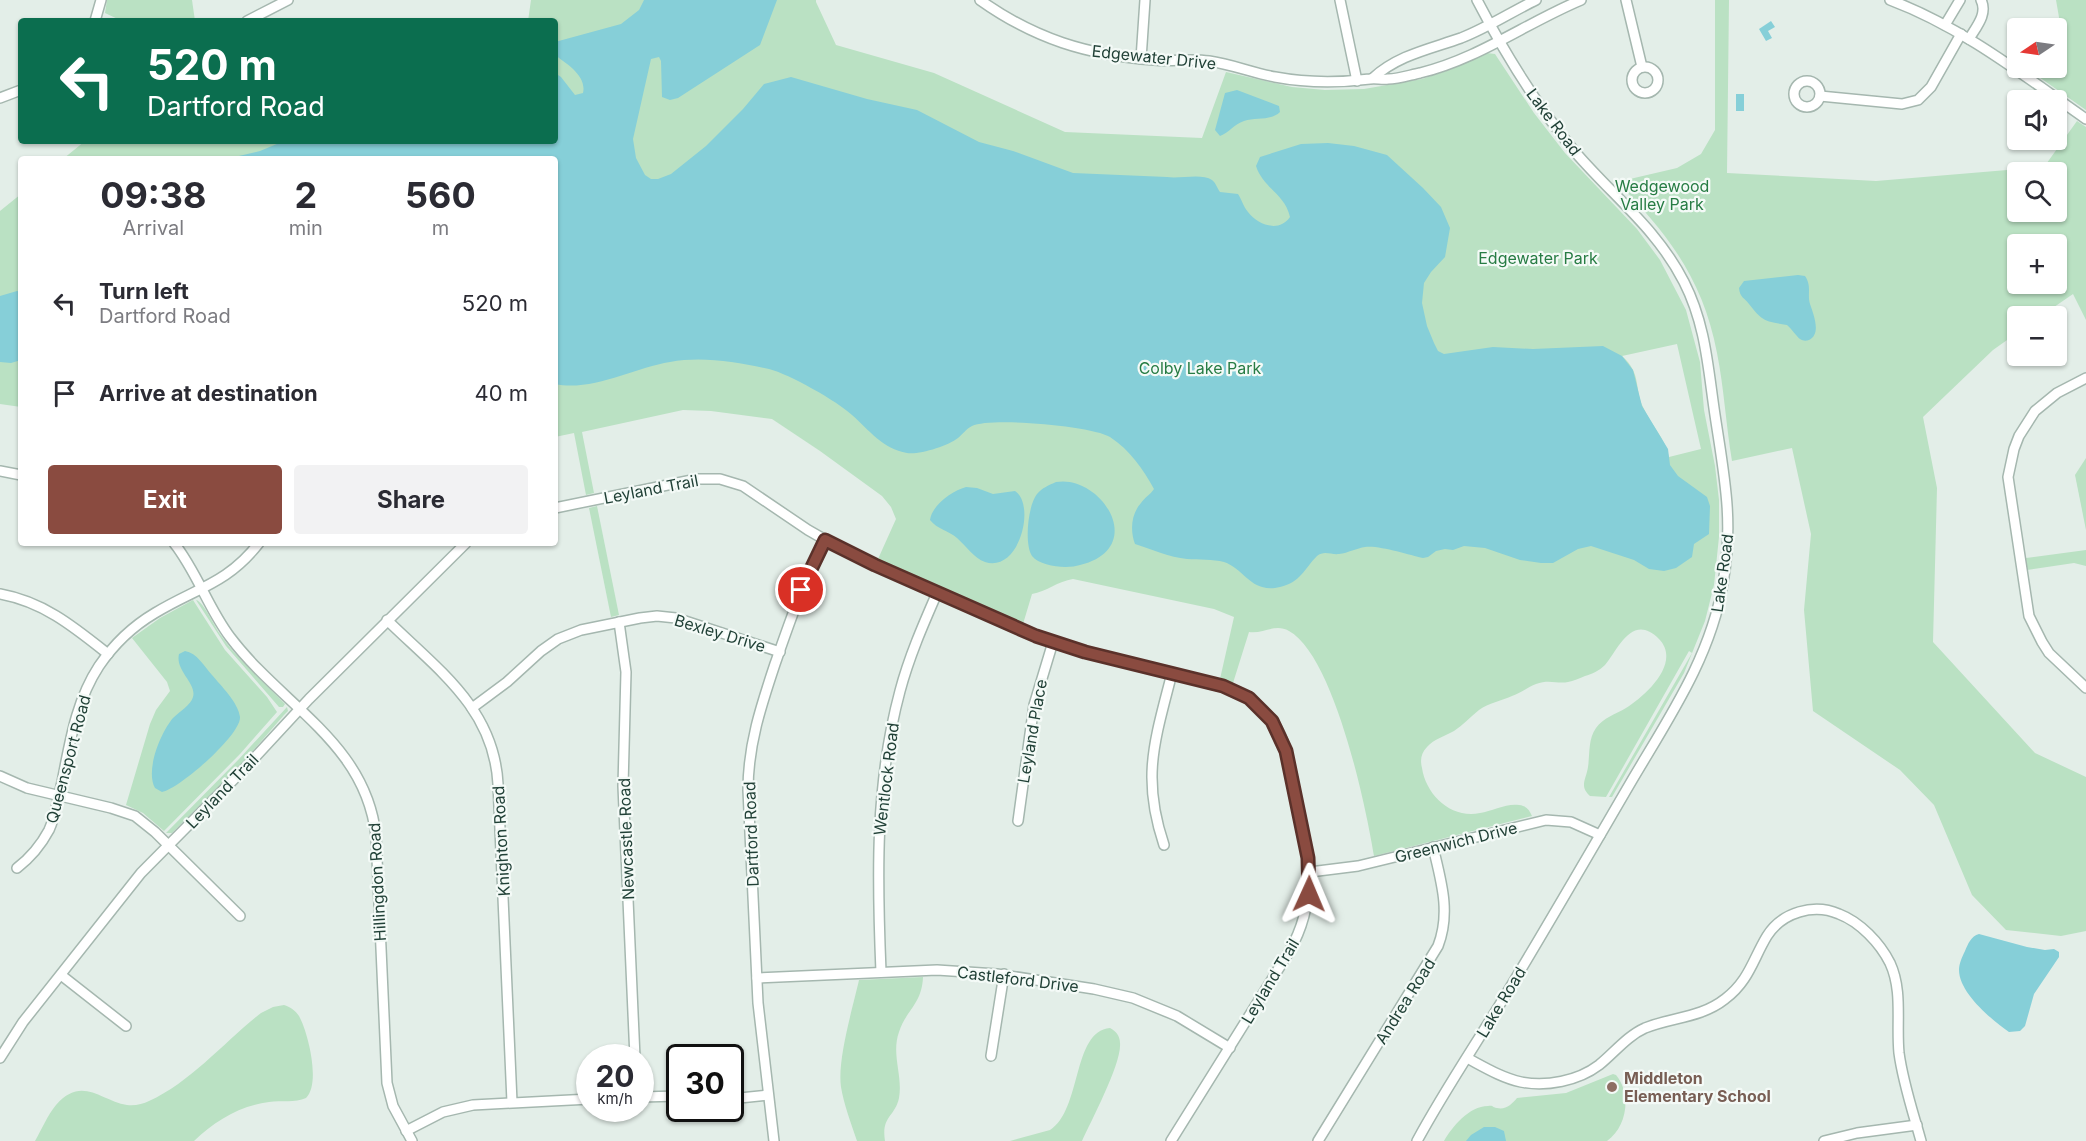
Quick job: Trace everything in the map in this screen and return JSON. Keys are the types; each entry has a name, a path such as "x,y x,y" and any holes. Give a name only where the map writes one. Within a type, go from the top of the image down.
{"street":[{"path":"98,18 101,0"},
{"path":"252,18 288,0"},
{"name":"Edgewater Drive","path":"980,0 1046,38 1094,53 1141,59 1209,61 1273,77 1337,82 1373,78 1388,80 1456,61 1581,0"},
{"path":"1141,59 1145,0"},
{"path":"1340,0 1357,81"},
{"name":"Lake Road","path":"1417,1141 1688,683 1709,638 1726,566 1728,525 1725,474 1706,346 1696,310 1684,282 1652,232 1565,139 1499,42 1477,0"},
{"name":"Edgewater Drive","path":"1373,78 1383,69 1416,52 1461,38 1536,0"},
{"path":"1626,0 1642,67"},
{"path":"1890,0 1965,36 2086,119"},
{"path":"1945,25 1960,0"},
{"path":"1820,96 1898,104 1915,102 1928,91 1965,36 1983,14 1984,5 1981,0"},
{"path":"0,98 18,91"},
{"path":"2086,378 2057,393 2031,417 2013,449 2008,477 2029,615 2049,653 2086,688"},
{"path":"0,471 18,474"},
{"name":"Leyland Trail","path":"558,507 687,480 717,479 747,487 825,540 855,556 1053,642 1234,690 1257,704 1275,724 1286,751 1310,872 1307,905 1298,935 1289,952 1172,1141"},
{"name":"Dartford Road","path":"774,1141 759,1023 749,765 755,727 780,652 801,590 825,540"},
{"name":"Hillingdon Road","path":"176,546 188,562 217,618 237,646 331,740 353,767 363,785 371,809 376,836 387,1079 393,1106 412,1141"},
{"name":"Queensport Road","path":"16,868 36,850 55,815 74,724 82,700 108,654 129,631 148,616 234,570 256,546"},
{"name":"Leyland Trail","path":"0,1058 23,1022 134,881 246,767 299,709 463,546"},
{"name":"Wentlock Road","path":"881,972 877,857 888,747 895,709 908,664 937,592"},
{"path":"0,594 30,602 55,613 108,654"},
{"name":"Bexley Drive","path":"472,708 505,684 537,654 554,642 580,630 652,616 672,617 780,652"},
{"name":"Knighton Road","path":"387,620 453,686 472,708 490,739 497,769 512,1102"},
{"name":"Newcastle Road","path":"619,622 626,672 623,786 634,1044"},
{"name":"Leyland Place","path":"1018,821 1034,705 1053,642"},
{"path":"1164,845 1153,804 1151,769 1172,674"},
{"path":"0,776 27,789 132,815 150,827 240,916"},
{"name":"Greenwich Drive","path":"1310,872 1350,868 1551,820 1574,823 1600,835"},
{"name":"Andrea Road","path":"1318,1141 1438,946 1445,921 1445,906 1433,847"},
{"path":"1467,1058 1521,1082 1546,1083 1586,1073 1635,1034 1650,1027 1702,1013 1725,999 1745,979 1774,926 1793,914 1819,908 1832,910 1855,923 1875,941 1890,963 1897,985 1899,1056 1921,1141"},
{"name":"Castleford Drive","path":"757,978 950,970 1004,974 1107,991 1139,1000 1177,1016 1230,1048"},
{"path":"991,1056 1004,974"},
{"path":"60,975 126,1026"},
{"path":"744,1097 768,1095"},
{"path":"406,1131 451,1110 477,1105 576,1100"},
{"path":"1824,1141 1857,1132 1917,1125"}],"green space":[{"path":"107,0 192,0 195,18 116,18 105,13"},
{"name":"Colby Lake Park","path":"531,0 816,0 836,45 934,73 1065,132 1202,138 1226,72 1292,87 1325,90 1364,89 1422,79 1452,69 1487,53 1495,54 1534,113 1565,153 1637,229 1660,260 1686,310 1700,362 1704,410 1719,500 1719,537 1714,585 1705,621 1684,673 1612,797 1609,797 1692,653 1689,651 1606,797 1590,796 1584,783 1593,732 1610,716 1642,696 1664,668 1665,648 1659,639 1641,630 1633,631 1627,636 1605,665 1593,673 1568,682 1536,684 1491,704 1454,731 1433,742 1423,752 1421,765 1424,778 1434,796 1450,809 1469,814 1519,805 1524,806 1532,816 1374,856 1364,803 1334,700 1320,670 1305,646 1289,631 1274,628 1249,632 1233,683 1220,679 1234,617 1214,609 1073,579 1032,594 1023,624 878,559 896,519 891,507 882,496 772,419 711,411 683,410 582,432 594,493 586,495 574,433 558,436 558,156 67,156 81,144 558,144 558,18 528,18","holes":["1677,344 1701,449 1669,457 1640,400 1635,375 1622,356"]},
{"name":"Wedgewood Valley Park","path":"1715,0 1729,0 1727,173 1876,181 2007,170 2007,222 2067,222 2067,162 2048,162 2056,150 2067,150 2067,135 2077,121 2086,127 2086,320 2073,294 2056,306 2007,306 2007,340 1993,350 1923,417 1937,488 1933,642 2035,753 2086,777 2086,931 2061,936 2006,930 1972,895 1934,805 1900,770 1813,711 1804,610 1811,534 1792,448 1732,461 1717,353 1703,302 1681,259 1667,239 1617,182 1677,168 1701,154 1715,130"},
{"path":"2056,0 2086,0 2086,110 2067,97 2067,90 2058,90 2040,78 2067,78 2067,18 2059,18"},
{"path":"18,196 18,407 0,404 0,211"},
{"path":"2086,458 2086,530 2075,475"},
{"path":"597,506 619,615 611,617 589,508"},
{"path":"2086,550 2086,566 2074,563 2027,570 2026,558"},
{"path":"193,600 225,650 267,697 277,712 240,754 164,831 143,813 126,805 150,724 156,710 170,691 167,682 132,638 160,618"},
{"path":"196,600 202,605 235,653 285,704 283,707 279,707 226,646"},
{"path":"287,707 288,711 244,761 172,833 166,833 239,759"},
{"path":"923,977 920,994 902,1024 897,1040 900,1090 897,1104 885,1126 885,1141 857,1141 844,1100 840,1076 846,1033 859,980"},
{"path":"284,1005 299,1016 309,1045 313,1070 310,1091 306,1098 248,1107 219,1121 194,1141 35,1141 53,1109 65,1096 83,1091 127,1105 147,1102 179,1083 261,1013"},
{"path":"1110,1028 1119,1038 1119,1052 1111,1078 1082,1141 1010,1141 1050,1130 1060,1120 1068,1106 1089,1042 1098,1032"},
{"path":"1613,1074 1616,1075 1624,1091 1625,1110 1619,1127 1607,1141 1444,1141 1456,1124 1468,1113 1481,1107 1503,1108 1517,1098 1566,1093"}],"water":[{"name":"Colby Lake Park","path":"644,0 777,0 760,45 678,98 670,100 662,97 661,61 659,57 651,59 633,139 636,158 645,175 651,179 671,174 706,146 764,84 791,77 867,99 917,110 979,142 1013,151 1073,173 1208,178 1213,181 1220,192 1238,194 1246,210 1257,221 1275,226 1290,217 1284,202 1259,174 1256,166 1260,157 1301,144 1328,143 1354,146 1387,155 1441,207 1450,228 1445,257 1424,283 1422,303 1427,326 1438,351 1444,354 1493,347 1533,349 1603,346 1622,356 1633,370 1642,406 1668,449 1670,465 1678,476 1707,497 1710,506 1709,534 1694,544 1692,557 1676,568 1664,571 1649,569 1634,560 1591,546 1578,549 1553,563 1520,560 1485,548 1464,546 1453,550 1436,551 1423,558 1386,549 1365,547 1339,554 1320,554 1293,582 1280,587 1262,587 1224,562 1180,558 1135,544 1132,534 1133,517 1138,507 1154,489 1130,454 1110,437 1100,433 1041,424 983,423 972,426 958,438 941,447 919,453 907,453 884,443 845,409 800,382 769,369 720,361 682,360 583,385 558,384 558,156 239,156 277,144 558,144 558,75 575,95 583,93 583,87 575,71 558,57 558,41 621,24 639,10"},
{"path":"1771,21 1775,27 1768,31 1772,38 1766,41 1759,29"},
{"path":"1237,90 1279,106 1280,112 1268,118 1240,122 1220,136 1215,130 1225,93"},
{"path":"1736,94 1744,94 1744,111 1736,111"},
{"path":"1805,276 1807,280 1809,300 1816,323 1813,337 1807,341 1800,339 1787,325 1761,318 1741,296 1739,288 1744,281"},
{"path":"18,291 18,361 11,363 0,362 0,296"},
{"path":"1056,482 1073,483 1088,489 1102,500 1111,514 1115,529 1112,544 1101,556 1080,565 1062,567 1042,563 1032,556 1028,543 1031,507 1039,492"},
{"path":"966,487 993,494 1015,491 1021,498 1024,522 1021,535 1015,548 997,563 981,560 957,538 930,520 934,509 944,499"},
{"path":"185,651 197,657 224,689 233,700 240,717 231,736 208,760 182,782 162,792 155,788 152,780 153,762 159,742 168,724 190,703 193,697 192,687 180,666 179,654"},
{"path":"1979,934 2027,947 2054,949 2059,952 2059,957 2034,994 2025,1026 2020,1031 2009,1032 1994,1020 1970,997 1960,979 1959,968 1962,958 1970,941"},
{"path":"1484,1127 1495,1127 1504,1131 1506,1141 1466,1141"}],"place":[{"name":"Middleton Elementary School","path":"1612,1087"}],"route":[{"path":"801,590 825,540 875,565 1036,636 1085,652 1223,686 1246,696 1270,717 1284,744 1308,858 1309,894"}],"park label":[{"name":"Edgewater Park","path":"1538,258"}]}
